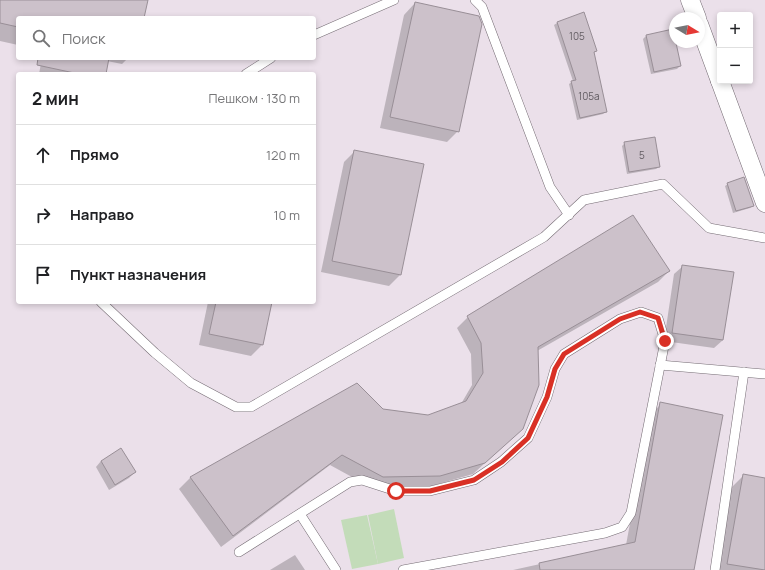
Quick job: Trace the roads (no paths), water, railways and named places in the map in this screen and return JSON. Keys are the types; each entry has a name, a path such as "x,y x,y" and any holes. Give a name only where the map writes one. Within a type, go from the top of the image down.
{"street":[{"path":"690,0 695,12"},
{"path":"705,40 717,73"},
{"path":"721,84 765,204"}],"lane":[{"path":"316,34 394,0"},
{"path":"475,0 482,7 550,187 569,215"},
{"path":"249,72 268,60"},
{"path":"103,304 155,353 191,383 236,407 251,407 544,237 584,200 663,184 709,228 765,238"},
{"path":"239,552 350,482 362,480 396,491 430,491 474,480 502,462 528,438 547,397 555,369 564,354 620,319 640,312 658,318 665,341 631,513 622,527 605,533 403,570"},
{"path":"660,365 765,374"},
{"path":"715,570 744,372"},
{"path":"300,514 336,570"}]}
